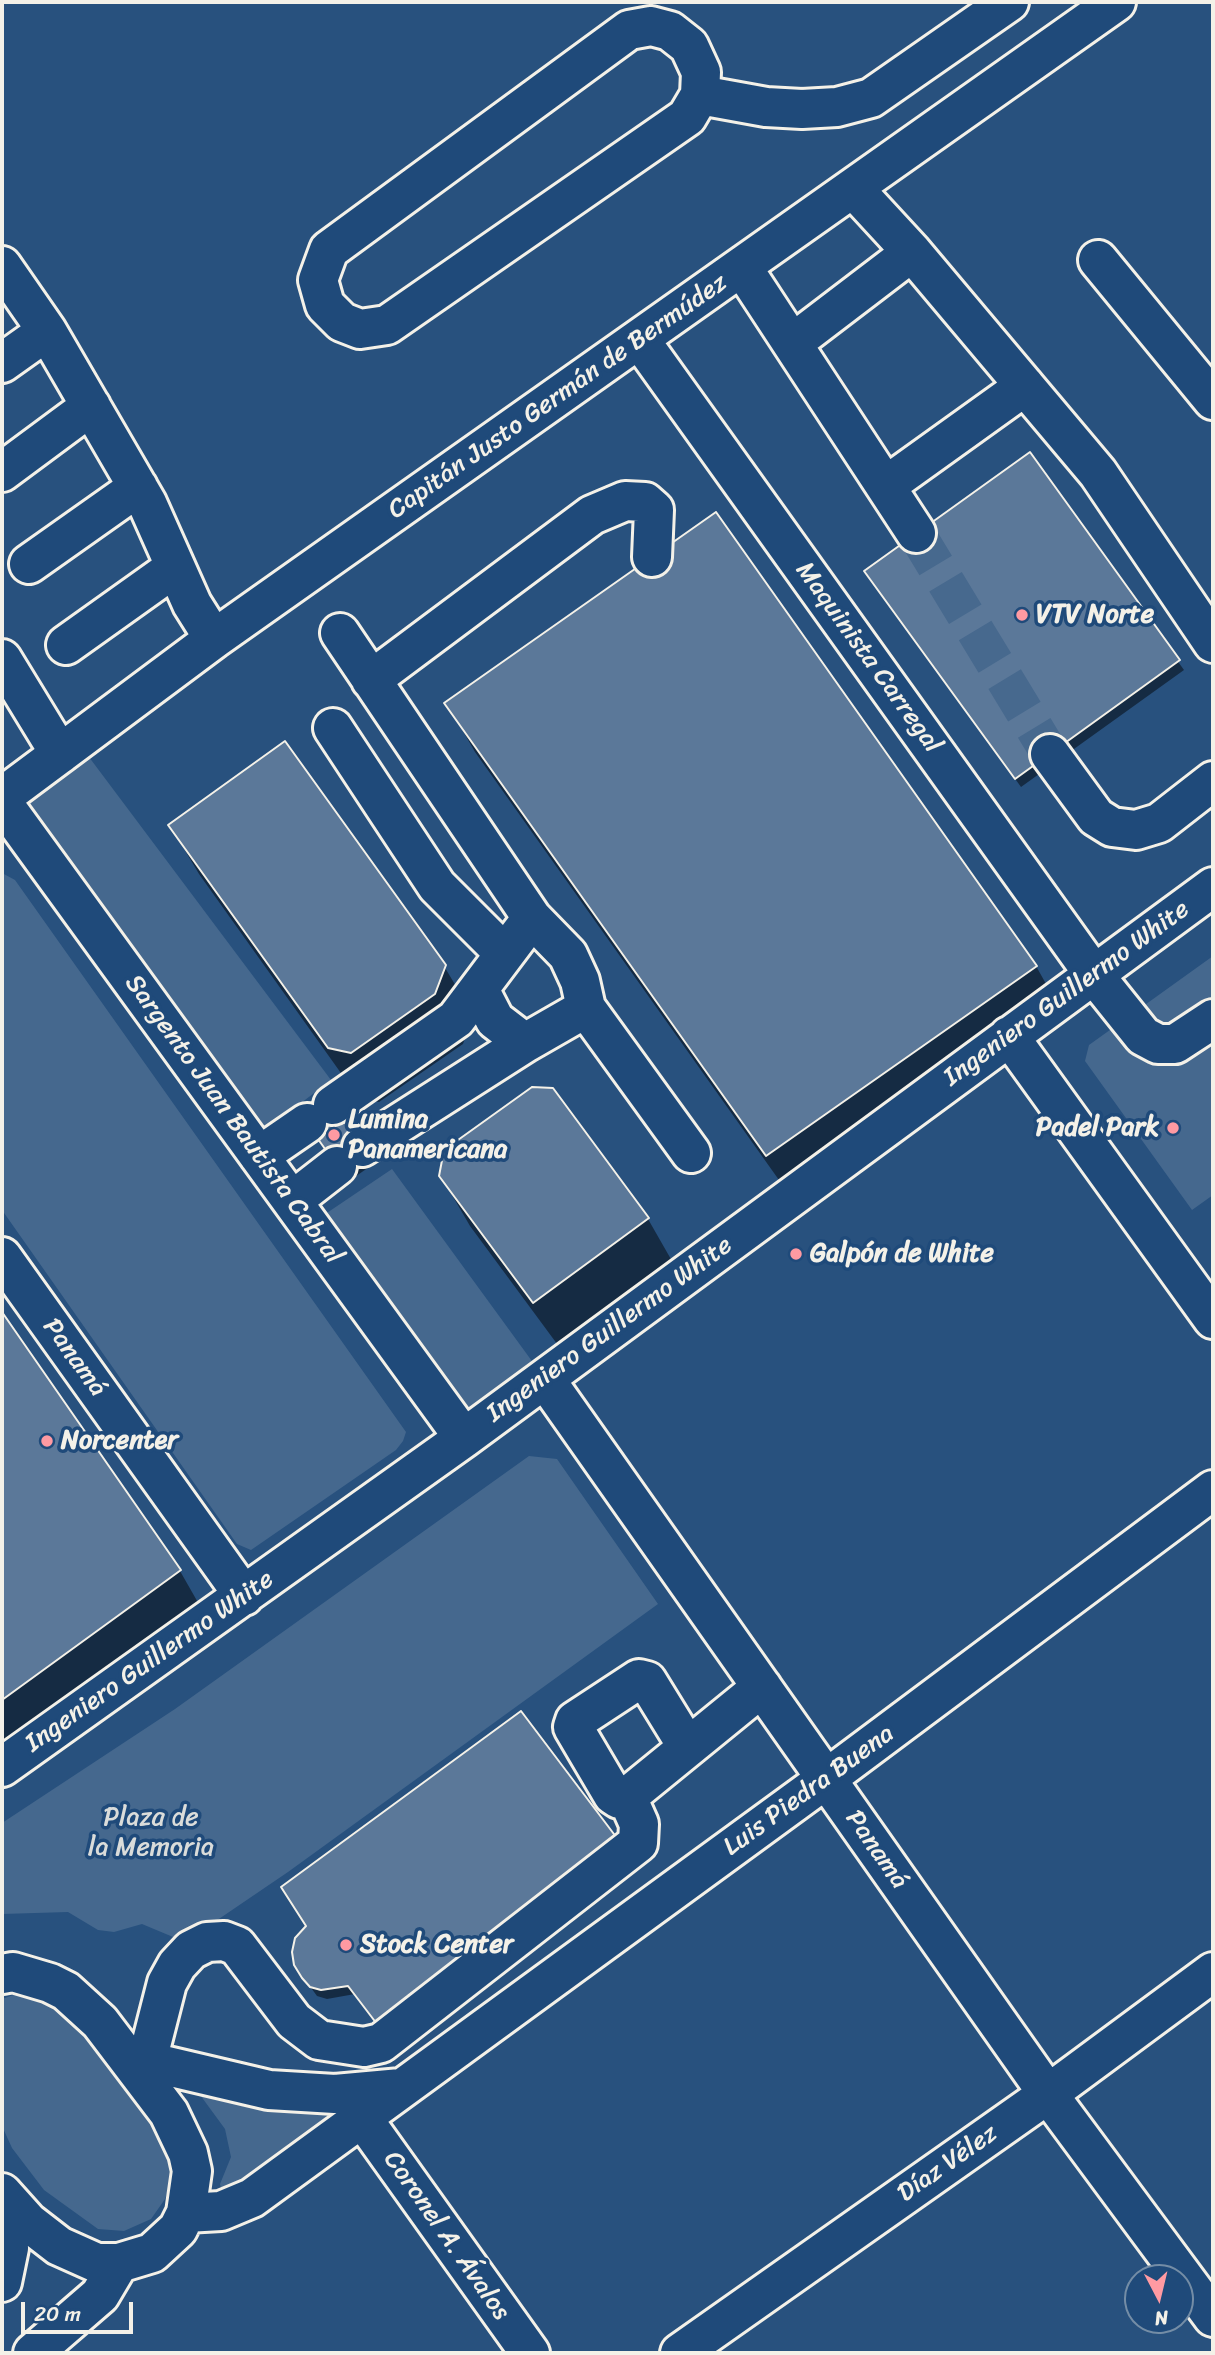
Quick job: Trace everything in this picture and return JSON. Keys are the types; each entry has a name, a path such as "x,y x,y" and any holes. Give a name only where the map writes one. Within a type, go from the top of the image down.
{"street":[{"path":"700,95 766,107 802,108 837,107 871,97 1009,2"},
{"name":"Capitán Justo Germán de Bermúdez","path":"2,799 214,639 1116,2"},
{"path":"651,26 670,31 689,46 701,72 700,95 687,117 387,326 360,329 342,322 325,305 318,281 328,250 629,30 651,26"},
{"path":"853,188 912,251 1098,473 1213,643"},
{"path":"794,342 912,251"},
{"path":"1098,260 1213,400"},
{"path":"2,266 47,331 138,487 174,568 214,639"},
{"path":"742,267 794,342 916,533"},
{"path":"2,363 47,331"},
{"name":"Maquinista Carregal","path":"640,340 1095,976 1143,1036 1158,1044 1175,1044 1213,1019"},
{"path":"887,485 1026,386"},
{"path":"2,472 91,407"},
{"path":"29,564 138,487"},
{"path":"372,680 592,515 625,501 645,502 654,510 652,557"},
{"path":"66,645 174,568"},
{"path":"340,633 532,918 568,955 580,981 586,1008 691,1153"},
{"path":"2,659 60,754"},
{"path":"333,728 437,886 505,954"},
{"path":"1050,754 1096,817 1112,827 1136,830 1159,823 1213,781"},
{"name":"Sargento Juan Bautista Cabral","path":"2,799 464,1438"},
{"name":"Ingeniero Guillermo White","path":"2,1767 464,1438 1213,887"},
{"path":"259,1156 456,1019 532,918"},
{"path":"479,989 495,1020 525,1043"},
{"path":"292,1201 350,1157 525,1043 586,1008"},
{"path":"1009,1036 1213,1319"},
{"name":"Panamá","path":"2,1257 244,1596"},
{"name":"Panamá","path":"545,1379 1048,2094 1213,2317"},
{"name":"Luis Piedra Buena","path":"186,2213 221,2211 252,2198 827,1779 1213,1490"},
{"path":"687,1746 647,1681 631,1682 575,1721 575,1735 613,1795 619,1798 627,1797 761,1687"},
{"path":"138,2059 167,1983 177,1965 191,1950 207,1942 224,1941 237,1946 294,2021 319,2040 354,2046 381,2043 638,1843 639,1824 627,1797"},
{"name":"Díaz Vélez","path":"680,2353 1048,2094 1213,1972"},
{"path":"2,1974 30,1976 66,1992 138,2059 188,2152 192,2171 186,2213 167,2242 144,2256 119,2263 97,2263 59,2246 28,2222 2,2194"},
{"path":"138,2059 269,2090 335,2094 401,2088"},
{"name":"Coronel A. Ávalos","path":"363,2119 530,2353"},
{"path":"2,2194 9,2248 2,2282"},
{"path":"33,2353 100,2295 119,2263"}],"green space":[{"path":"77,741 331,1080 249,1143 2,802"},
{"path":"2,873 15,880 406,1432 396,1450 251,1550 237,1544 2,1210"},
{"name":"Padel Park","path":"1213,956 1213,1195 1192,1210 1085,1061 1089,1045"},
{"path":"392,1169 545,1379 464,1438 309,1225"},
{"name":"Plaza de la Memoria","path":"529,1456 557,1459 658,1604 288,1872 185,1942 142,1924 114,1932 98,1930 68,1912 2,1914 2,1823 175,1709"},
{"path":"22,1992 43,1995 78,2020 167,2143 175,2172 165,2199 151,2219 124,2231 98,2229 44,2190 12,2148 2,2126 2,1999"},
{"path":"195,2088 339,2108 237,2187 222,2192 220,2184 231,2157 225,2129"}],"building":[{"name":"VTV Norte","path":"1030,452 1180,660 1015,779 864,571"},
{"path":"716,512 1037,966 766,1156 444,703"},
{"path":"285,741 446,965 435,994 351,1053 328,1048 168,825"},
{"path":"532,1087 553,1088 649,1218 533,1303 439,1176 444,1150"},
{"name":"Lumina Panamericana","path":"327,1097 362,1147 342,1173 301,1115"},
{"name":"Norcenter","path":"2,1312 181,1570 2,1700"},
{"path":"521,1711 626,1850 380,2028 348,1986 321,1990 310,1987 294,1965 292,1952 295,1938 306,1926 281,1887"}],"tunnel":[{"path":"916,533 1050,754"}],"place":[{"name":"VTV Norte","path":"1022,615"},
{"name":"Padel Park","path":"1173,1128"},
{"name":"Lumina Panamericana","path":"334,1135"},
{"name":"Galpón de White","path":"796,1254"},
{"name":"Norcenter","path":"47,1441"},
{"name":"Stock Center","path":"346,1945"}]}
